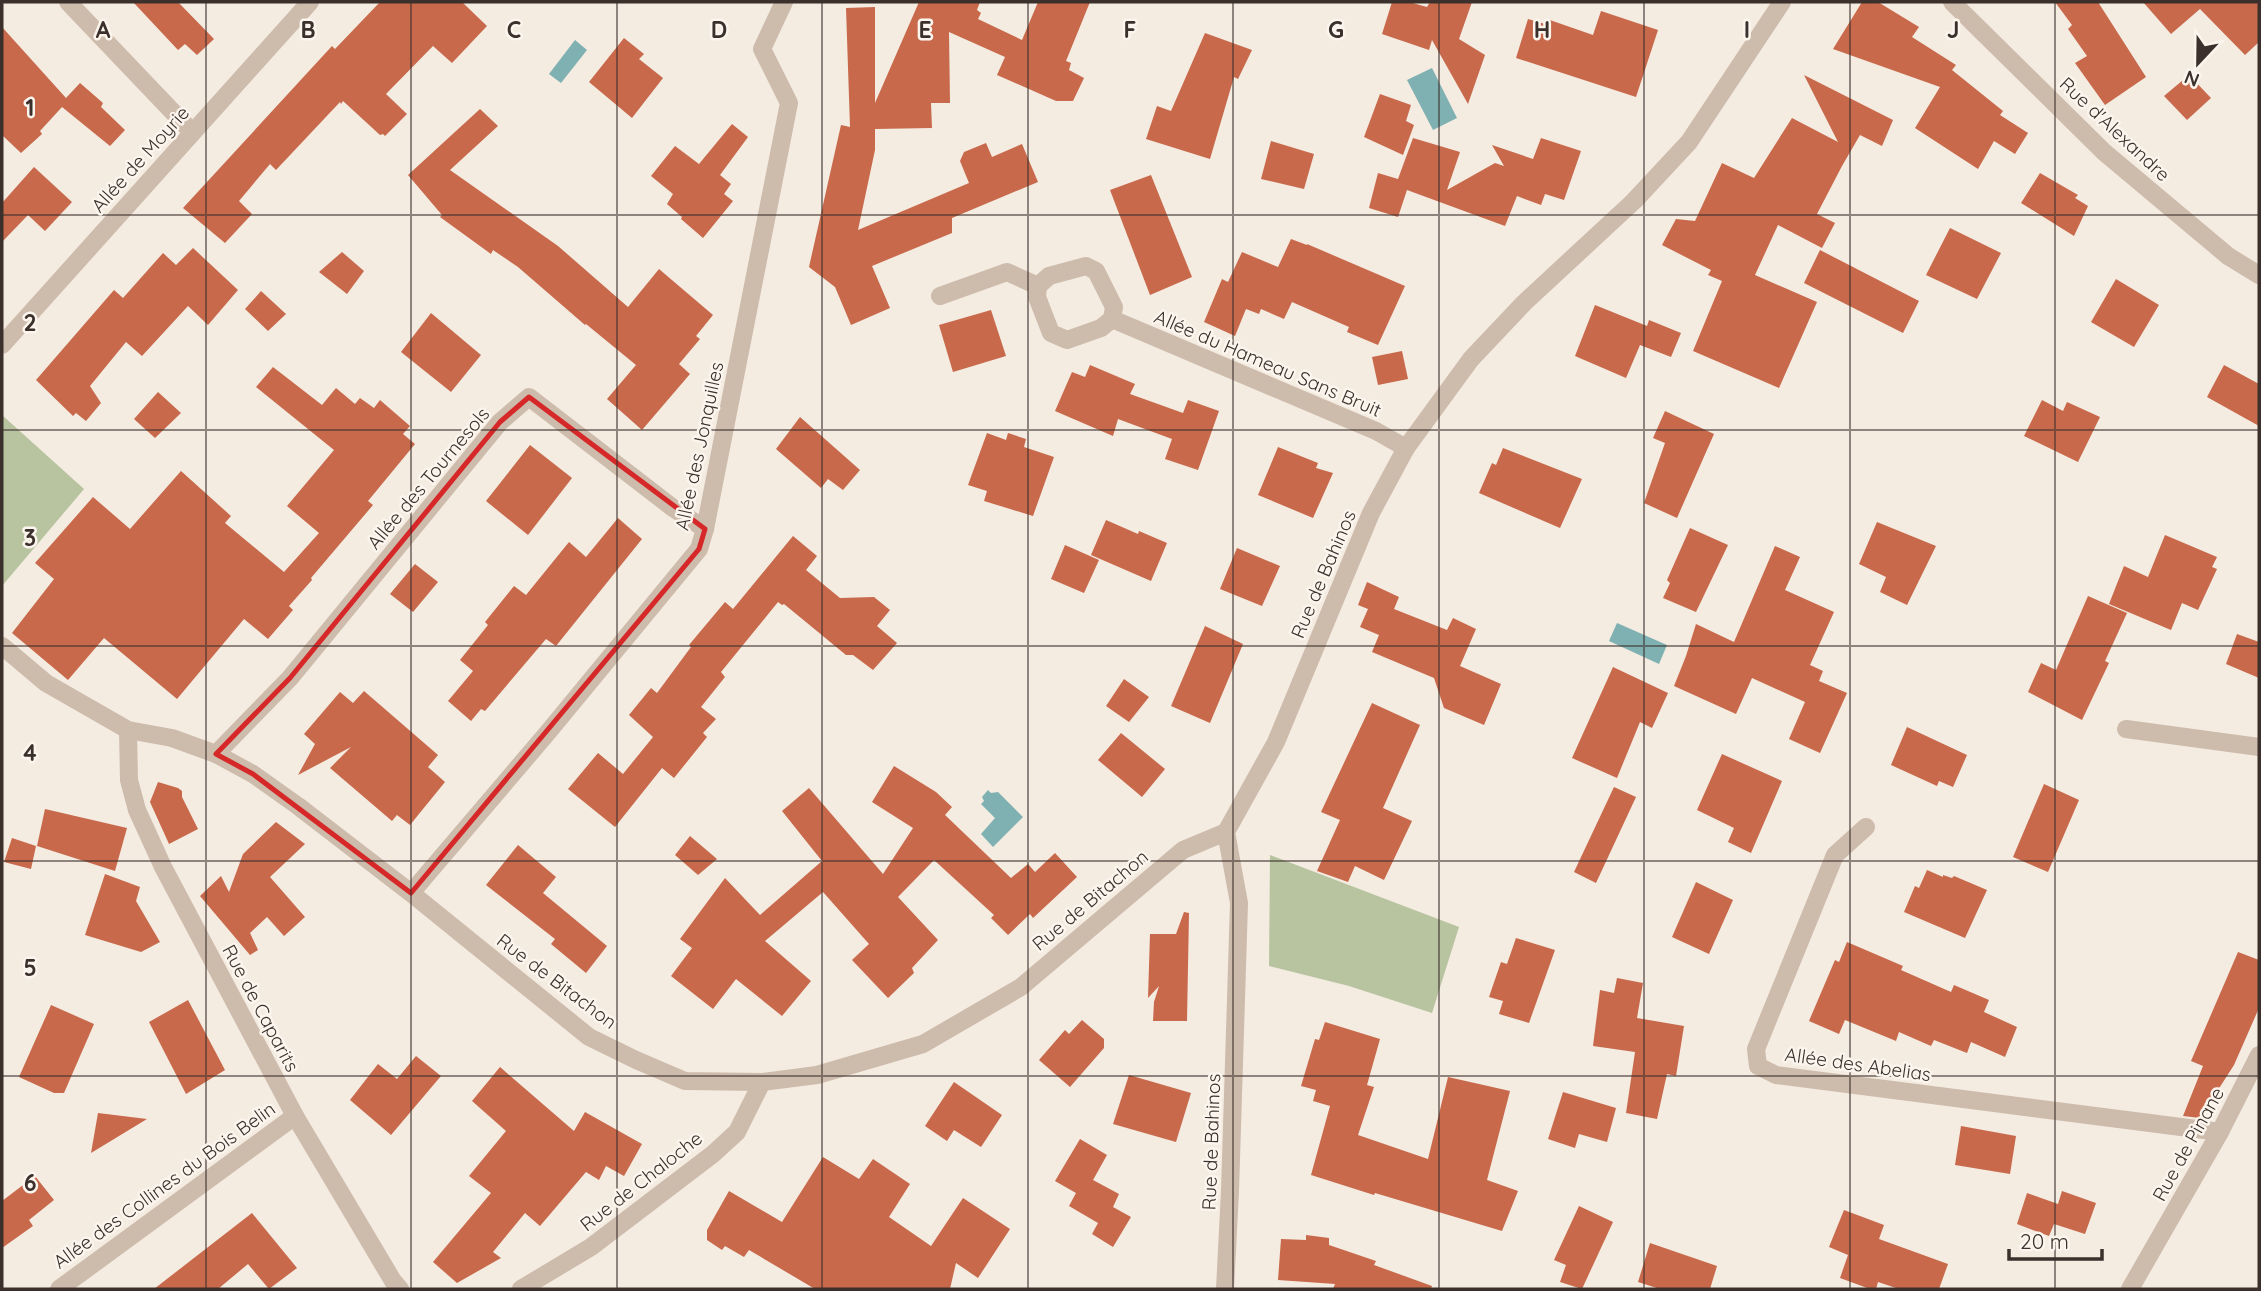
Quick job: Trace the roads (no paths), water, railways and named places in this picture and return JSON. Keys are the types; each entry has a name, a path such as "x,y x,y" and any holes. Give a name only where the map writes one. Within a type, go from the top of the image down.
{"street":[{"path":"68,2 192,132"},
{"name":"Allée de Moyrie","path":"2,345 310,2"},
{"name":"Allée des Jonquilles","path":"411,893 699,549 789,103 762,49 784,2"},
{"name":"Rue de Bahinos","path":"1225,1289 1239,903 1226,832 1276,742 1371,513 1406,448 1471,359 1524,303 1634,201 1689,142 1782,2"},
{"name":"Rue d'Alexandre","path":"1952,2 2104,152 2228,256 2259,275"},
{"path":"1086,266 1096,271 1114,307 1112,319 1101,328 1067,340 1051,333 1037,297 1038,286 1049,276 1086,266"},
{"path":"940,296 1007,272 1038,286"},
{"name":"Allée du Hameau Sans Bruit","path":"1112,319 1363,426 1406,448"},
{"name":"Allée des Tournesols","path":"216,754 290,678 500,422 529,397 673,508 705,529"},
{"name":"Rue de Bitachon","path":"2,646 46,683 128,730 172,738 216,754 253,774 411,893 589,1037 685,1081 762,1082 817,1075 923,1044 1021,987 1183,850 1226,832"},
{"path":"2126,729 2259,747"},
{"name":"Rue de Caparits","path":"128,730 129,780 136,810 163,867 295,1116 400,1289"},
{"name":"Allée des Abelias","path":"1866,827 1835,855 1756,1049 1758,1066 1776,1075 2220,1132"},
{"name":"Rue de Pinane","path":"2130,1289 2220,1132 2259,1055"},
{"name":"Rue de Chaloche","path":"521,1289 591,1247 713,1154 737,1132 762,1082"},
{"name":"Allée des Collines du Bois Belin","path":"59,1289 295,1116"}],"water":[{"path":"575,40 587,50 561,83 549,74"},
{"path":"1432,68 1457,118 1433,130 1407,80"},
{"path":"1617,623 1667,645 1659,664 1609,641"},
{"path":"988,790 991,793 998,792 1023,817 993,847 981,834 995,818 981,804 984,801 982,797"}]}
